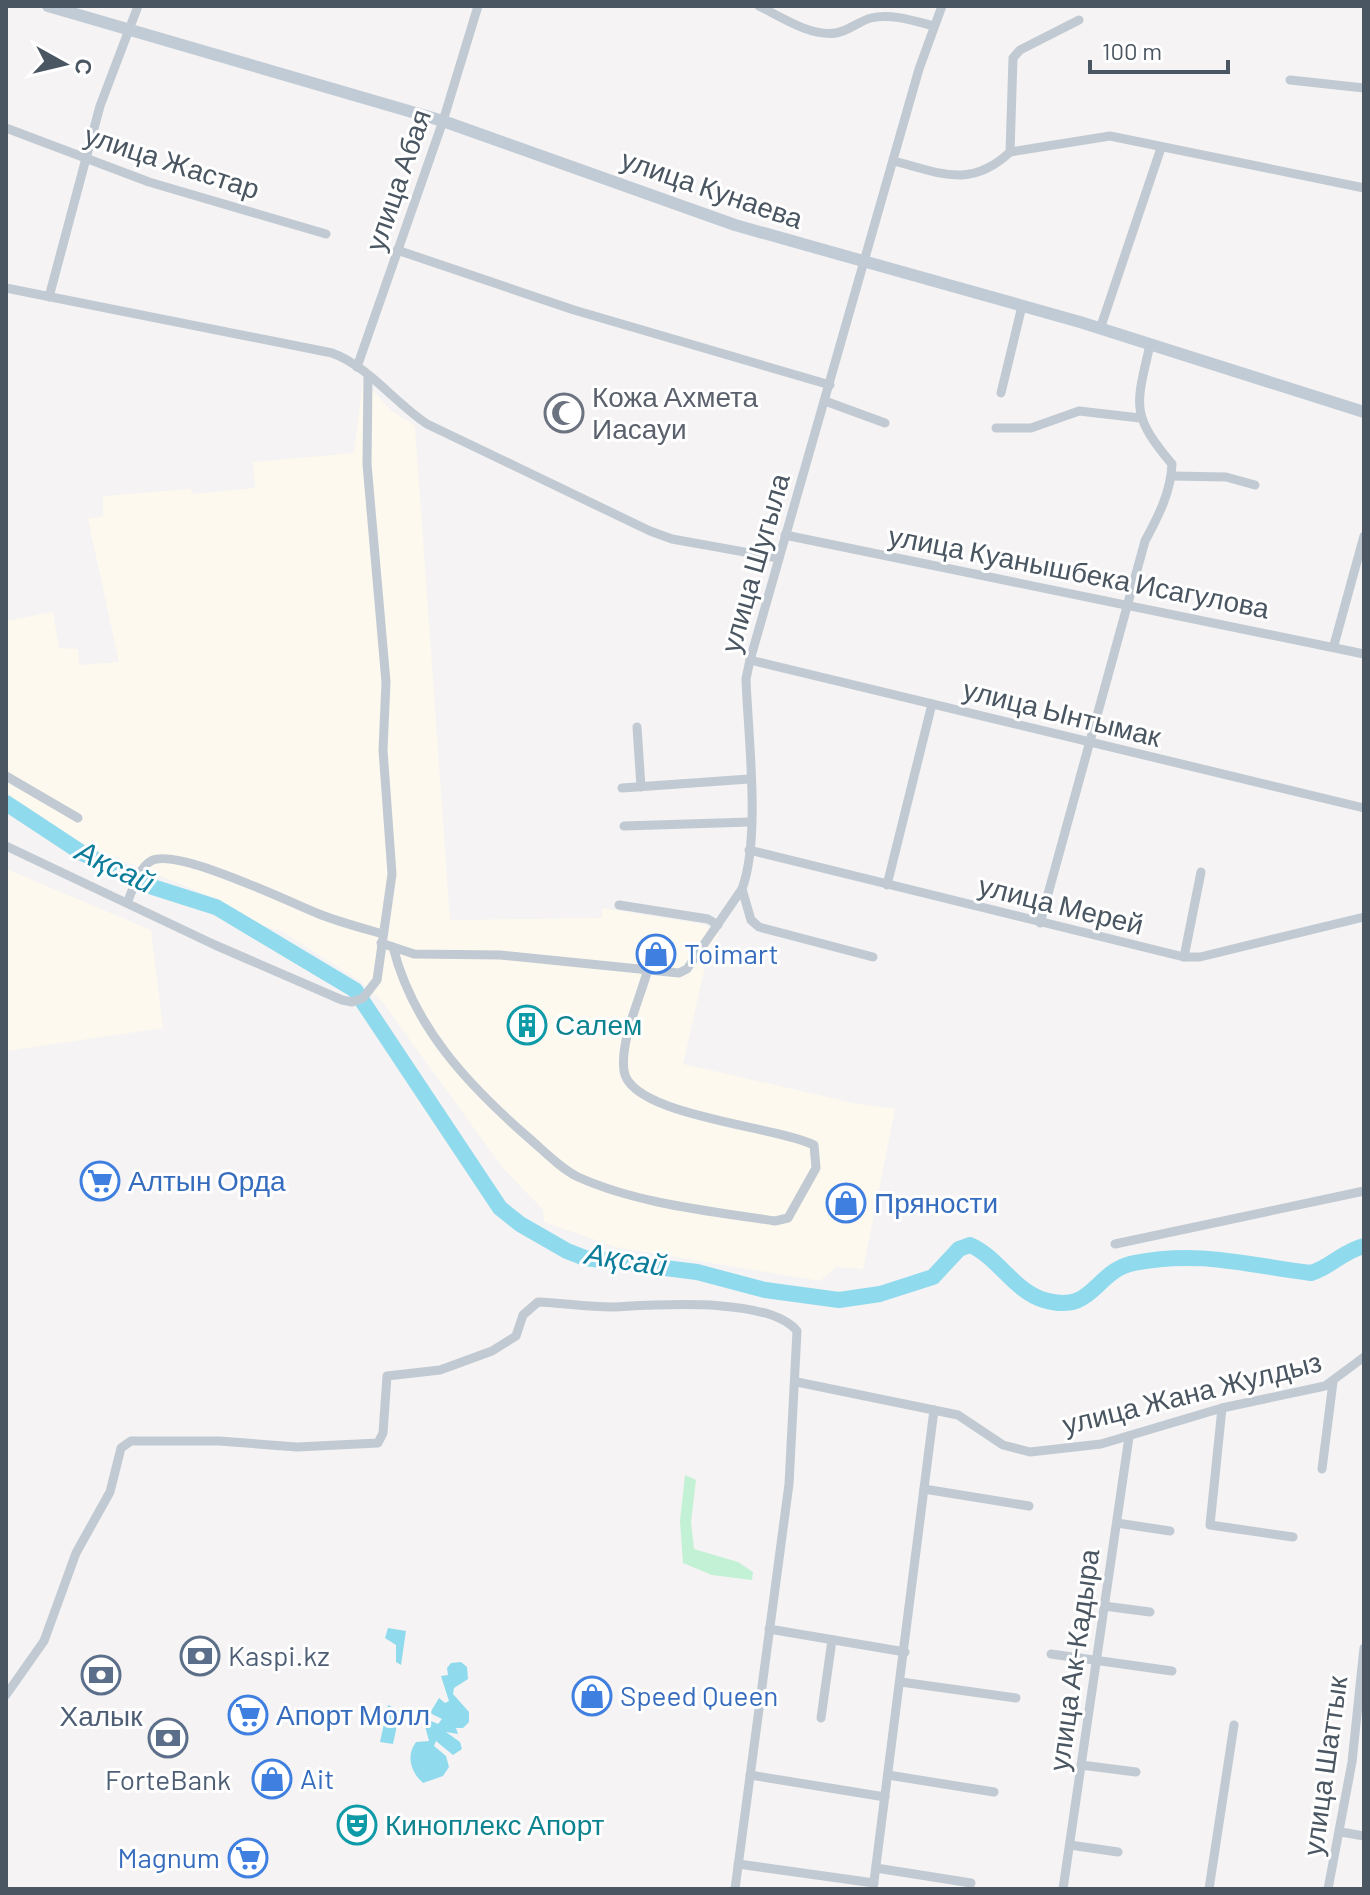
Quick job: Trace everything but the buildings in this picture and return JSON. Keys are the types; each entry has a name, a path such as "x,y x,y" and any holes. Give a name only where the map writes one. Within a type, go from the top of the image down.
{"main road":[{"name":"улица Кунаева","path":"48,6 443,121 735,225 1100,329 1364,412"}],"street":[{"path":"49,297 86,157 138,6"},
{"name":"улица Абая","path":"357,367 443,121 478,6"},
{"path":"759,6 795,25 826,33 838,33 872,18 894,17 934,26"},
{"name":"улица Шугыла","path":"127,903 145,866 152,860 189,862 414,954 500,955 679,973 687,969 742,889 750,822 746,679 750,660 942,6"},
{"path":"1010,152 1013,58 1020,50 1079,20"},
{"path":"1290,80 1364,88"},
{"name":"улица Жастар","path":"6,128 149,182 326,234"},
{"path":"894,161 947,175 968,176 994,167 1010,152 1110,136 1306,173 1364,188"},
{"path":"1100,329 1161,148"},
{"path":"397,250 574,310 830,385"},
{"path":"6,288 332,353 349,359 401,407 427,424 650,531 672,539 778,558"},
{"path":"1001,393 1022,306"},
{"path":"1040,923 1145,541 1161,513 1172,476 1172,464 1152,440 1140,418 1137,402 1150,345"},
{"path":"6,846 215,945 352,1002 371,990 377,980 392,874 383,750 386,682 367,464 368,377"},
{"path":"825,401 885,423"},
{"path":"996,428 1031,428 1079,411 1140,418"},
{"path":"1172,476 1226,477 1255,485"},
{"name":"улица Куанышбека Исагулова","path":"785,535 1126,606 1334,645 1364,654"},
{"path":"1334,645 1364,536"},
{"name":"улица Ынтымак","path":"750,660 1364,808"},
{"path":"887,885 932,704"},
{"path":"637,727 641,787"},
{"path":"6,776 78,818"},
{"path":"622,788 749,779"},
{"path":"624,826 750,822"},
{"name":"улица Мерей","path":"749,850 1184,957 1200,957 1364,917"},
{"path":"1184,957 1201,872"},
{"path":"742,889 751,920 759,927 873,957"},
{"path":"619,905 708,919 718,925"},
{"path":"393,947 402,981 438,1044 507,1117 565,1169 600,1185 686,1207 775,1221 788,1218 816,1168 814,1145 687,1112 647,1098 630,1086 624,1073 625,1054 648,969"},
{"path":"1115,1244 1364,1191"},
{"path":"6,1695 44,1641 76,1553 110,1492 121,1448 131,1441 219,1441 297,1447 378,1443 383,1433 387,1376 440,1370 492,1351 516,1336 523,1315 538,1302 609,1307 698,1303 776,1316 790,1322 797,1331 797,1382 789,1484 735,1889"},
{"name":"улица Жана Жулдыз","path":"797,1382 970,1420 1015,1450 1062,1450 1129,1437 1222,1408 1333,1382 1364,1357"},
{"path":"1322,1469 1333,1382"},
{"path":"1222,1408 1210,1525 1293,1537"},
{"path":"738,1864 874,1886 934,1410"},
{"name":"улица Ак-Кадыра","path":"1063,1889 1129,1437"},
{"path":"924,1489 1029,1506"},
{"path":"1117,1523 1170,1531"},
{"path":"1104,1606 1150,1612"},
{"path":"769,1629 905,1652"},
{"path":"821,1718 832,1640"},
{"name":"улица Шаттык","path":"1328,1889 1360,1733 1364,1648"},
{"path":"1051,1654 1172,1671"},
{"path":"901,1682 1016,1698"},
{"path":"1209,1889 1234,1725"},
{"path":"1081,1765 1136,1772"},
{"path":"750,1775 885,1797"},
{"path":"888,1775 994,1792"},
{"path":"1341,1832 1364,1836"},
{"path":"1070,1845 1118,1852"},
{"path":"876,1868 971,1883"}],"shaded area":[{"path":"363,381 392,411 415,426 450,920 602,918 602,908 706,925 719,935 709,949 683,1064 853,1103 895,1109 863,1269 836,1267 820,1281 616,1247 544,1222 543,1210 503,1168 381,1000 360,981 283,932 245,920 219,900 78,842 6,793 6,621 53,612 59,648 78,649 79,665 119,662 88,519 103,516 103,496 191,489 192,494 255,488 253,462 354,453"},
{"path":"6,869 151,930 163,1028 6,1051"}],"green space":[{"path":"685,1475 696,1480 691,1522 694,1549 738,1562 753,1572 752,1580 712,1575 683,1563 680,1521"}],"water":[{"path":"388,1628 406,1631 401,1665 396,1662 396,1645 385,1638"},
{"path":"461,1662 467,1667 468,1679 454,1688 453,1694 469,1712 469,1722 463,1728 456,1728 458,1734 446,1732 460,1742 462,1749 453,1755 436,1741 434,1746 446,1756 449,1767 443,1776 423,1783 413,1770 411,1753 416,1742 429,1741 425,1726 431,1721 438,1724 442,1719 430,1713 439,1698 445,1703 449,1701 441,1676 448,1675 447,1668 451,1663"},
{"path":"388,1705 400,1711 393,1744 380,1742"}],"waterway":[{"name":"Ақсай","path":"6,803 82,853 153,887 216,907 355,990 500,1208 520,1224 585,1258 697,1272 765,1290 839,1300 880,1294 933,1277 959,1249 970,1245 989,1257 1033,1296 1061,1303 1084,1297 1110,1274 1134,1263 1202,1258 1311,1273 1364,1246"}],"place":[{"name":"Кожа Ахмета Иасауи","path":"564,413"},
{"name":"Toimart","path":"656,954"},
{"name":"Салем","path":"527,1025"},
{"name":"Алтын Орда","path":"100,1181"},
{"name":"Пряности","path":"846,1203"},
{"name":"Kaspi.kz","path":"200,1656"},
{"name":"Халык","path":"101,1675"},
{"name":"Speed Queen","path":"592,1696"},
{"name":"Апорт Молл","path":"248,1715"},
{"name":"ForteBank","path":"168,1738"},
{"name":"Ait","path":"272,1779"},
{"name":"Киноплекс Апорт","path":"357,1825"},
{"name":"Magnum","path":"248,1858"}]}
